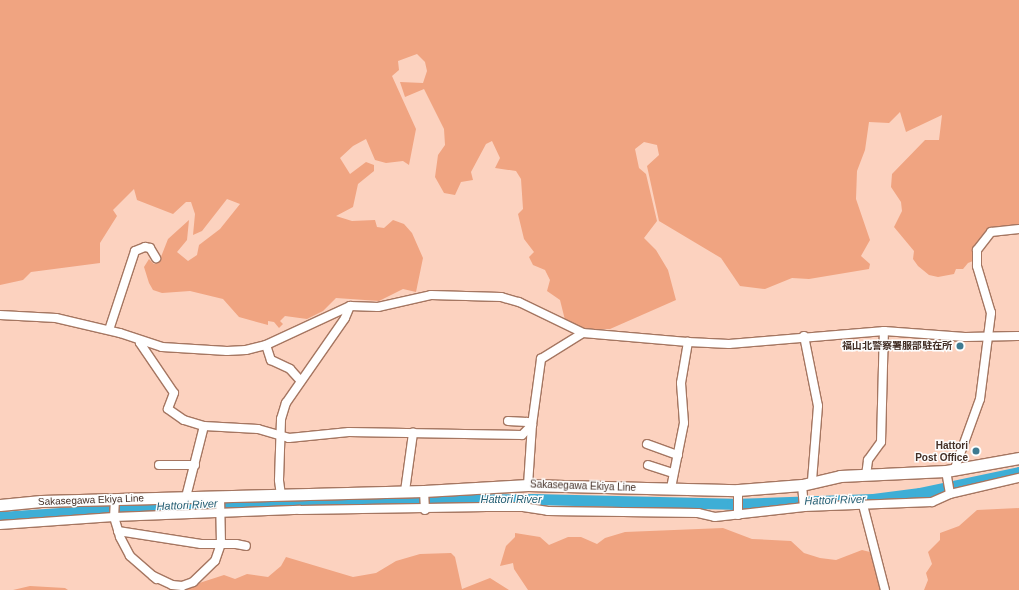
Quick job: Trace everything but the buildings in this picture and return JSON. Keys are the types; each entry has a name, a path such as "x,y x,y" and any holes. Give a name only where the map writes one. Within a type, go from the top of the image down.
{"main road":[{"name":"Sakasegawa Ekiya Line","path":"0,505 186,497 220,498 405,491 424,493 528,485 671,488 738,492 805,486 866,475 949,472 1019,458"}],"street":[{"path":"950,492 949,472 980,399 991,313 977,266 977,250 991,232 1019,229"},
{"path":"109,330 135,251 145,247 150,248 156,258"},
{"path":"0,315 56,318 109,330 162,347 227,351 246,350 266,345 350,306 378,307 431,295 482,295 519,302 583,333 688,342 729,344 804,336 884,331 1019,336"},
{"path":"281,495 279,480 281,419 286,403 300,380 345,318 350,306"},
{"path":"866,475 868,460 881,442 884,331"},
{"path":"528,485 532,425 541,359 583,333"},
{"path":"804,336 818,406 805,486 804,507"},
{"path":"141,341 140,344 174,393 168,409 184,420 204,426 258,429 281,437 349,432 522,435 532,425"},
{"path":"671,488 684,423 681,383 688,342"},
{"path":"266,345 271,360 290,369 300,380"},
{"path":"508,421 527,422 532,425"},
{"path":"186,497 204,426"},
{"path":"405,491 413,433"},
{"path":"647,444 678,455"},
{"path":"159,465 195,465"},
{"path":"648,465 673,473"},
{"path":"0,525 115,515 300,510 425,510 523,507 548,511 698,513 715,517 738,513 804,507 932,502 950,492 1019,478"},
{"path":"738,492 738,513"},
{"path":"424,493 425,510"},
{"path":"153,576 172,585 182,586 193,582 215,561 221,544 219,513 220,498"},
{"path":"115,501 115,515 118,531 130,556 171,590"},
{"path":"863,505 885,590"},
{"path":"118,531 201,544 246,546"}],"shaded area":[{"path":"0,0 1019,0 1019,227 991,230 974,247 973,261 968,263 963,269 956,269 954,274 938,277 929,275 918,266 913,259 914,251 894,227 902,211 901,202 891,187 892,174 925,140 939,140 942,115 906,132 900,112 889,123 869,122 865,150 857,171 856,199 870,240 861,256 870,264 869,269 809,279 792,278 765,289 740,286 721,258 659,221 647,166 659,155 657,145 644,142 635,149 639,168 646,174 657,221 644,238 656,250 668,270 676,300 610,329 585,329 565,320 560,300 547,291 550,280 545,270 533,265 529,257 534,252 524,239 518,214 523,209 521,179 516,171 495,168 500,158 492,141 486,144 471,172 473,180 461,182 455,195 444,193 435,177 438,155 445,145 444,129 424,89 405,97 400,82 423,83 427,71 425,62 417,54 398,61 399,70 392,76 416,129 409,165 403,161 386,163 375,160 366,139 353,146 340,158 350,174 366,162 374,165 374,171 358,184 353,207 336,216 352,221 375,220 377,227 384,228 393,220 404,224 412,233 423,258 416,292 403,289 379,301 336,298 323,311 307,319 285,316 280,321 283,324 279,328 274,322 268,321 268,325 239,317 223,299 190,291 162,293 153,290 144,267 149,259 154,264 159,262 168,239 189,220 187,240 177,252 188,261 197,255 199,245 220,229 240,204 227,199 202,231 193,235 195,214 191,202 186,202 173,214 137,200 134,189 113,210 117,216 100,243 100,263 31,272 23,280 0,285"},
{"path":"1019,508 1019,590 924,590 928,580 926,573 932,564 928,552 940,540 940,533 959,526 977,510"},
{"path":"723,528 752,539 791,541 804,553 820,558 836,560 862,550 870,552 883,590 528,590 514,569 513,563 500,566 506,546 515,537 515,533 540,537 549,545 568,537 581,537 597,544 605,538 625,532"},
{"path":"451,553 455,557 462,589 490,578 509,590 187,590 190,586 224,575 235,579 247,574 268,577 281,566 286,557 353,577 376,573 396,561 420,554"},
{"path":"30,586 65,588 68,590 13,590"}],"waterway":[{"name":"Hattori River","path":"0,517 212,503 533,499 732,504 873,499 920,493 1019,472"}],"place":[{"name":"福山北警察署服部駐在所","path":"960,346"},
{"name":"Hattori Post Office","path":"976,451"}]}
